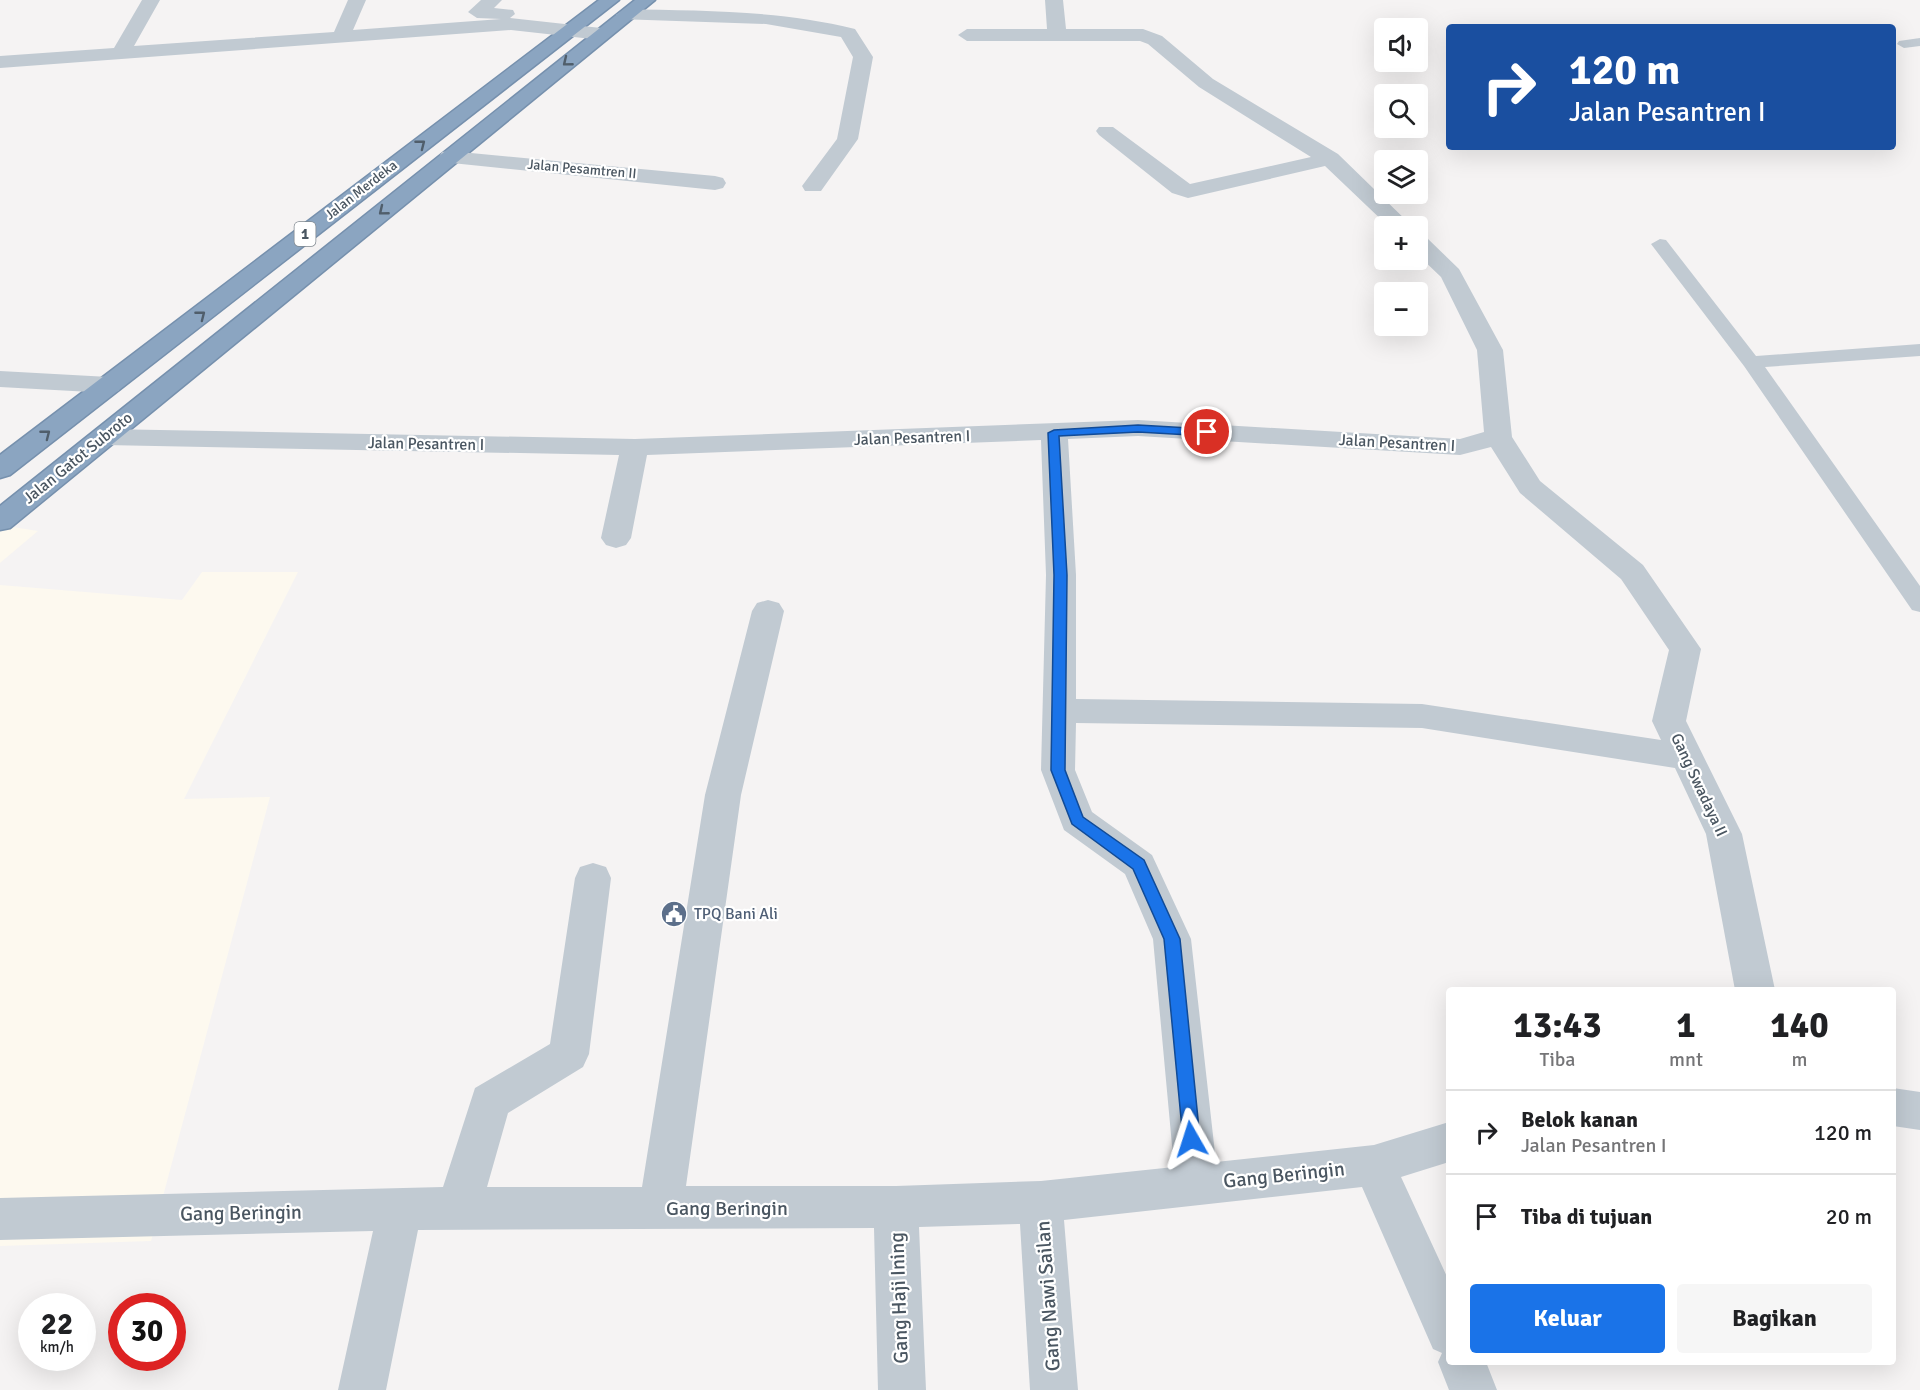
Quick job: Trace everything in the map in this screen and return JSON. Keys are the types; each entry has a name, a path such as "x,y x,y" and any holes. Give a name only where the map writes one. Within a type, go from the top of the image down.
{"highway":[{"name":"Jalan Merdeka","path":"0,469 585,27 617,7 646,0"},
{"name":"Jalan Merdeka","path":"156,394 450,158 585,27"},
{"name":"Jalan Gatot Subroto","path":"0,521 156,394"}],"street":[{"path":"121,53 152,0"},
{"path":"341,36 357,0"},
{"path":"493,0 477,12 585,27"},
{"path":"1054,0 1057,34"},
{"path":"617,7 818,24 848,33 862,57 847,139 813,186"},
{"path":"0,62 511,24 585,27"},
{"path":"967,35 1143,35 1155,40 1206,83 1330,159 1390,216"},
{"path":"1106,131 1180,188 1188,191 1330,159"},
{"name":"Jalan Pesamtren II","path":"450,158 715,183"},
{"path":"1428,252 1451,274 1490,350 1498,437"},
{"path":"0,379 109,385"},
{"name":"Jalan Pesantren I","path":"105,437 162,440 635,447 1054,433 1138,428 1460,447 1498,437"},
{"path":"1054,433 1061,575 1058,770 1077,820 1139,865 1172,939 1197,1184"},
{"name":"Gang Swadaya II","path":"1498,437 1530,487 1632,572 1685,649 1670,721 1724,834 1754,987"},
{"path":"616,538 635,447"},
{"path":"662,1208 723,795 768,611"},
{"path":"1058,711 1422,716 1686,757"},
{"path":"459,1208 490,1101 569,1054 593,878"},
{"path":"1896,1107 1920,1111"},
{"name":"Gang Beringin","path":"0,1219 459,1208 896,1207 1041,1202 1374,1165 1446,1143"},
{"path":"1374,1165 1446,1325"},
{"name":"Gang Nawi Sailan","path":"1041,1202 1054,1390"},
{"name":"Gang Haji Ining","path":"896,1207 902,1390"},
{"path":"362,1390 400,1209"},
{"path":"1463,1365 1473,1390"}],"lane":[{"path":"1904,44 1920,42"},
{"path":"1660,244 1751,362 1918,598"},
{"path":"1751,362 1920,350"}],"shaded area":[{"path":"0,525 38,531 0,563"},
{"path":"202,572 298,572 184,799 270,797 151,1241 0,1246 0,585 182,600"}],"place":[{"name":"TPQ Bani Ali","path":"674,914"}],"route":[{"path":"1191,1139 1172,939 1139,865 1077,820 1058,770 1061,575 1054,433 1138,428 1207,432"}]}
